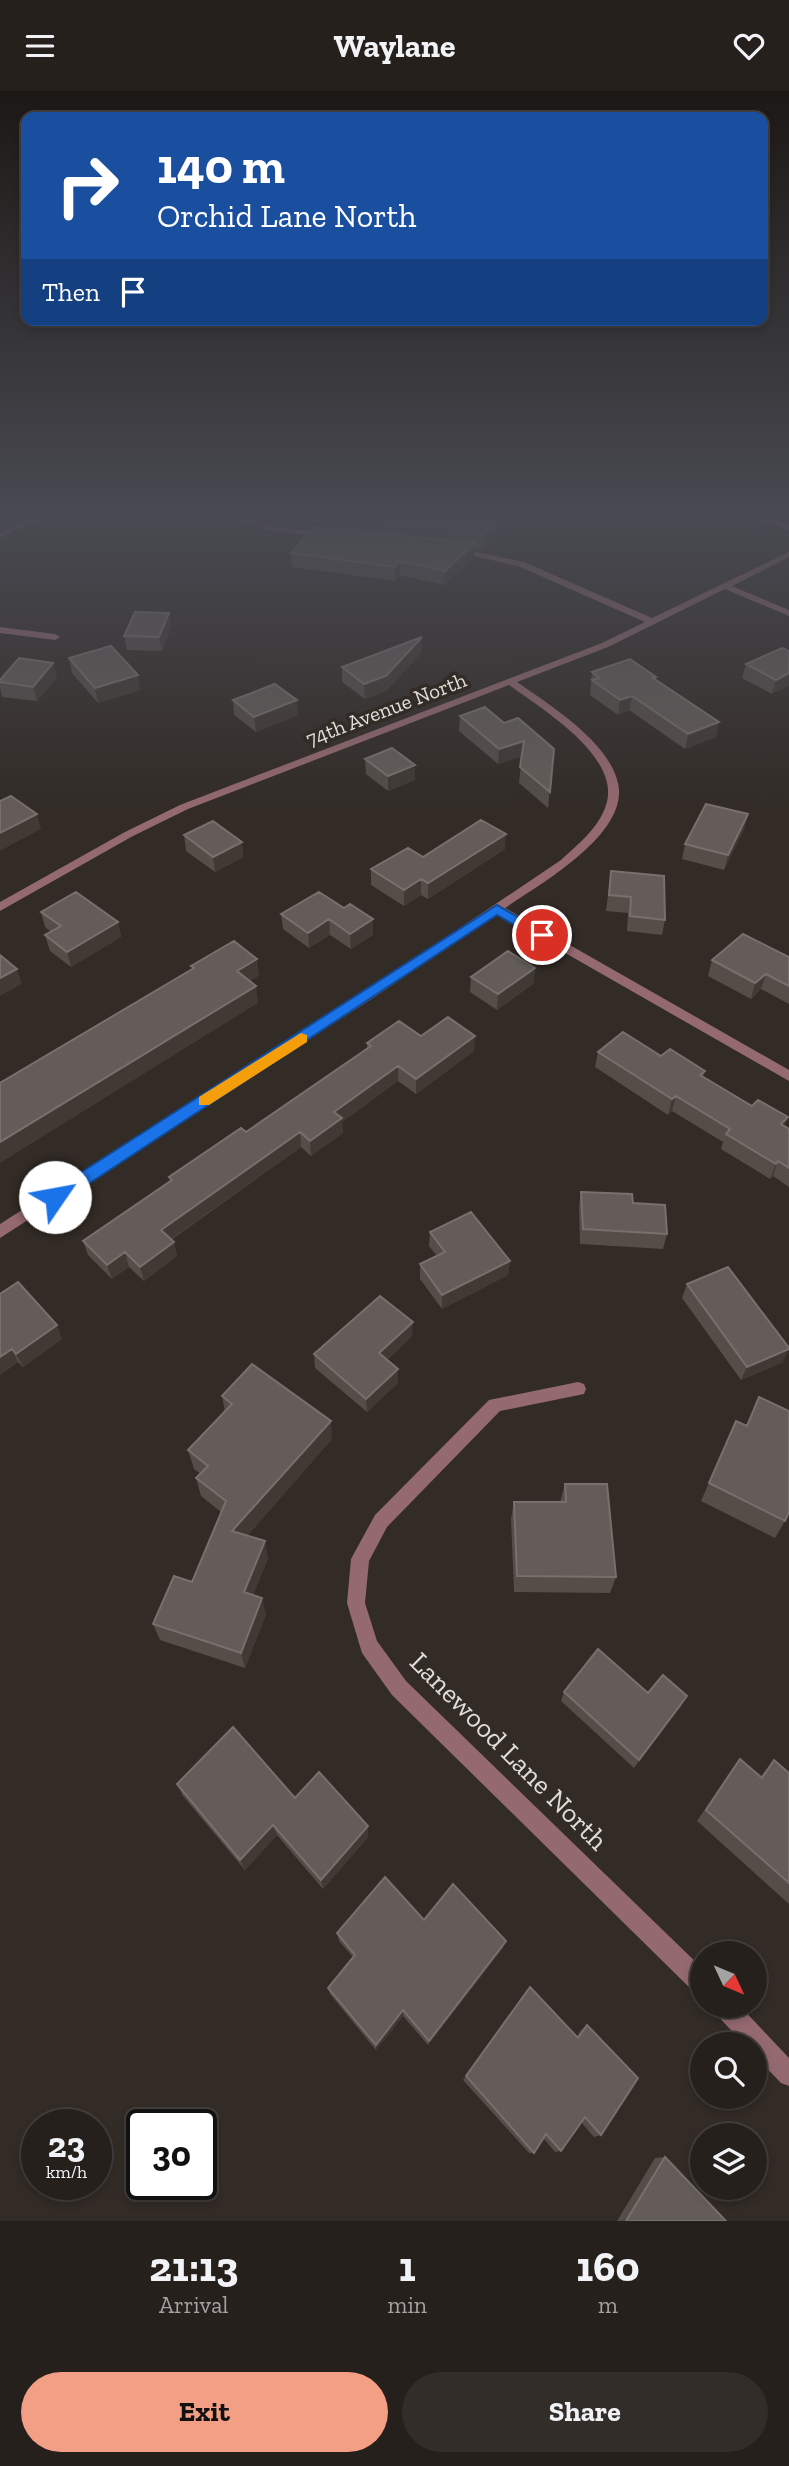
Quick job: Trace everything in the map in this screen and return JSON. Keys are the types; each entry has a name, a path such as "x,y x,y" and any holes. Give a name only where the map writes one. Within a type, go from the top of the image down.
{"street":[{"path":"632,612 653,622"},
{"name":"74th Avenue North","path":"0,907 129,834 184,807 605,645 672,612"},
{"path":"0,630 55,638"},
{"path":"0,1232 497,909 565,862 590,840 612,802 613,782 598,755 580,736 511,682"},
{"path":"497,909 789,1076"},
{"name":"Lanewood Lane North","path":"578,1389 495,1405 381,1521 360,1559 356,1603 369,1646 399,1688 690,1972"},
{"path":"735,2018 789,2075"}],"building":[{"path":"135,612 169,613 159,637 124,636"},
{"path":"422,637 386,676 364,684 342,667"},
{"path":"111,646 138,675 95,688 69,658"},
{"path":"782,648 789,651 789,673 776,680 746,664"},
{"path":"19,658 53,663 33,687 0,682"},
{"path":"630,659 656,677 653,678 719,722 688,734 632,696 620,700 592,680 599,678 592,672"},
{"path":"275,684 297,700 254,717 233,700"},
{"path":"485,707 504,723 518,718 554,749 550,792 520,767 524,741 499,749 460,716"},
{"path":"392,748 415,765 388,776 365,759"},
{"path":"11,796 37,814 0,833 0,801"},
{"path":"706,804 748,814 728,855 685,844"},
{"path":"481,820 506,834 428,883 421,879 404,890 371,869 408,848 423,857"},
{"path":"213,821 242,842 213,857 184,835"},
{"path":"611,871 664,876 665,920 630,916 631,897 609,895"},
{"path":"76,892 118,922 67,952 45,935 61,926 41,912"},
{"path":"319,892 344,908 350,904 373,919 350,934 329,919 308,933 281,914"},
{"path":"743,934 789,957 789,986 766,974 755,983 712,960"},
{"path":"234,941 257,959 237,971 256,986 0,1142 0,1083 194,968 191,966"},
{"path":"508,951 535,968 498,994 471,977"},
{"path":"0,955 17,969 0,978"},
{"path":"448,1017 475,1036 416,1079 398,1066 334,1112 342,1118 310,1141 300,1132 161,1230 174,1242 140,1267 125,1252 107,1265 83,1241 172,1180 169,1177 241,1128 246,1132 371,1046 367,1043 399,1021 421,1036"},
{"path":"623,1032 661,1056 670,1049 705,1071 700,1075 752,1106 758,1100 788,1117 781,1124 789,1129 789,1168 778,1161 776,1164 726,1134 730,1129 676,1096 672,1099 598,1052"},
{"path":"581,1192 632,1194 633,1203 665,1205 667,1234 583,1229"},
{"path":"471,1212 510,1261 442,1295 420,1264 445,1252 430,1232"},
{"path":"728,1267 789,1349 747,1367 687,1284"},
{"path":"18,1282 57,1325 16,1354 12,1349 0,1357 0,1294"},
{"path":"380,1296 413,1322 379,1353 398,1369 366,1399 314,1354"},
{"path":"252,1364 331,1421 232,1531 265,1541 244,1592 262,1598 241,1653 153,1624 174,1576 192,1582 226,1501 196,1478 208,1466 188,1450 232,1404 222,1396"},
{"path":"759,1397 789,1411 789,1512 785,1521 709,1483 736,1421 747,1426"},
{"path":"565,1484 607,1484 616,1577 517,1576 514,1502 566,1502"},
{"path":"598,1649 648,1693 663,1675 687,1696 639,1760 564,1692"},
{"path":"233,1727 295,1798 319,1772 368,1826 321,1880 273,1825 240,1860 177,1784"},
{"path":"740,1759 762,1778 774,1760 789,1773 789,1883 706,1810"},
{"path":"385,1877 424,1920 453,1884 506,1941 429,2041 403,2010 376,2045 328,1988 355,1955 337,1933"},
{"path":"530,1987 578,2038 587,2025 638,2078 601,2135 585,2117 561,2151 546,2134 534,2153 466,2076"},
{"path":"665,2157 690,2183 690,2200 706,2200 726,2221 626,2221"}],"slow traffic":[{"path":"204,1101 301,1039"}],"route":[{"path":"55,1197 366,997 497,909 542,935"}]}
